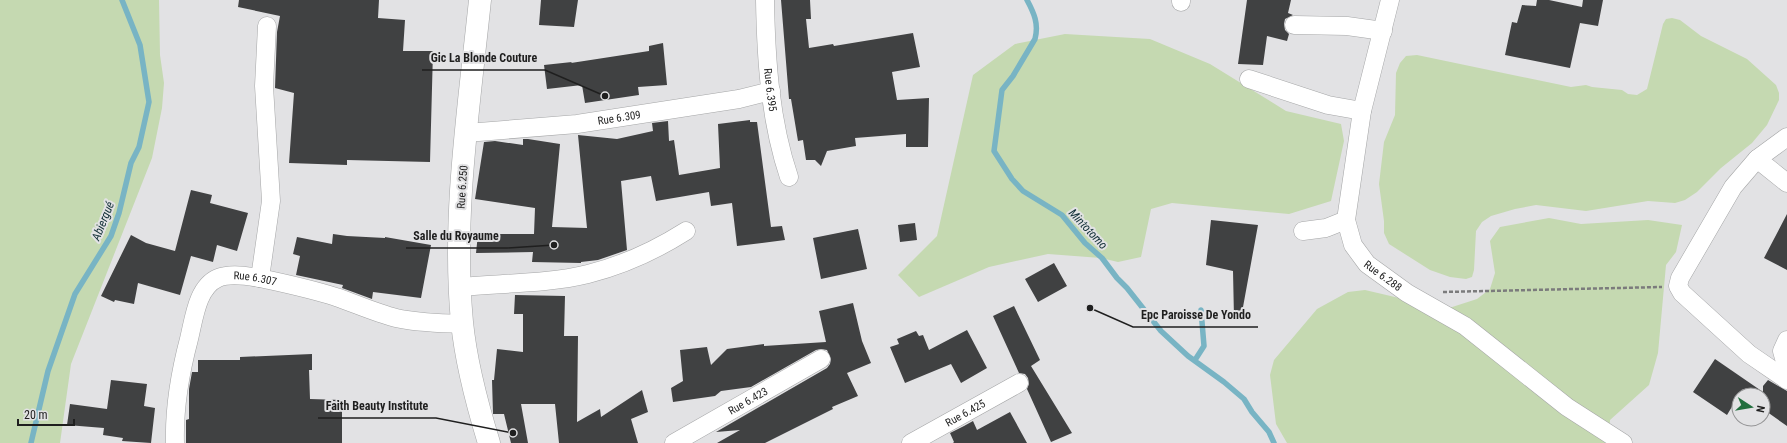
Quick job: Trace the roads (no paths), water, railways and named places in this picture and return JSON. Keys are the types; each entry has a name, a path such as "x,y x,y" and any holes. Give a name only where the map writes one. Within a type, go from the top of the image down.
{"main road":[{"name":"Rue 6.250","path":"480,0 466,133 458,238 462,324 475,397 489,443"}],"street":[{"name":"Rue 6.395","path":"765,0 771,91 779,144 789,177"},
{"name":"Rue 6.288","path":"1390,0 1362,112 1346,220 1353,245 1367,264 1408,293 1465,326 1567,407 1623,443"},
{"path":"1294,25 1347,26 1383,31"},
{"path":"260,278 271,201 264,86 266,26"},
{"path":"1249,79 1328,105 1362,112"},
{"name":"Rue 6.309","path":"466,133 577,124 738,99 771,91"},
{"path":"1787,137 1757,159 1732,187 1680,278 1678,286 1682,293 1749,354 1787,380"},
{"path":"1757,159 1787,182"},
{"path":"1303,231 1326,228 1346,220"},
{"path":"460,287 552,280 588,274 639,257 686,230"},
{"name":"Rue 6.307","path":"175,443 174,421 179,383 199,301 206,288 218,278 239,275 260,278 318,292 396,318 417,322 462,324"},
{"path":"1787,340 1782,351 1787,369"},
{"name":"Rue 6.423","path":"674,443 822,359"},
{"name":"Rue 6.425","path":"911,443 1019,383"}],"waterway":[{"name":"Abiergué","path":"31,443 48,371 75,294 111,236 119,213 131,163 139,147 149,102 140,45 122,0"},
{"name":"Mintotomo","path":"1027,0 1032,9 1036,23 1035,39 1013,76 1002,90 994,151 1012,179 1023,191 1062,215 1085,243 1102,258 1161,331 1188,356 1224,382 1244,399 1252,412 1269,432 1274,443"},
{"path":"1195,360 1204,346 1201,310"}],"place":[{"name":"Gic La Blonde Couture","path":"605,96"},
{"name":"Salle du Royaume","path":"554,245"},
{"name":"Epc Paroisse De Yondo","path":"1090,308"},
{"name":"Faith Beauty Institute","path":"513,433"}]}
